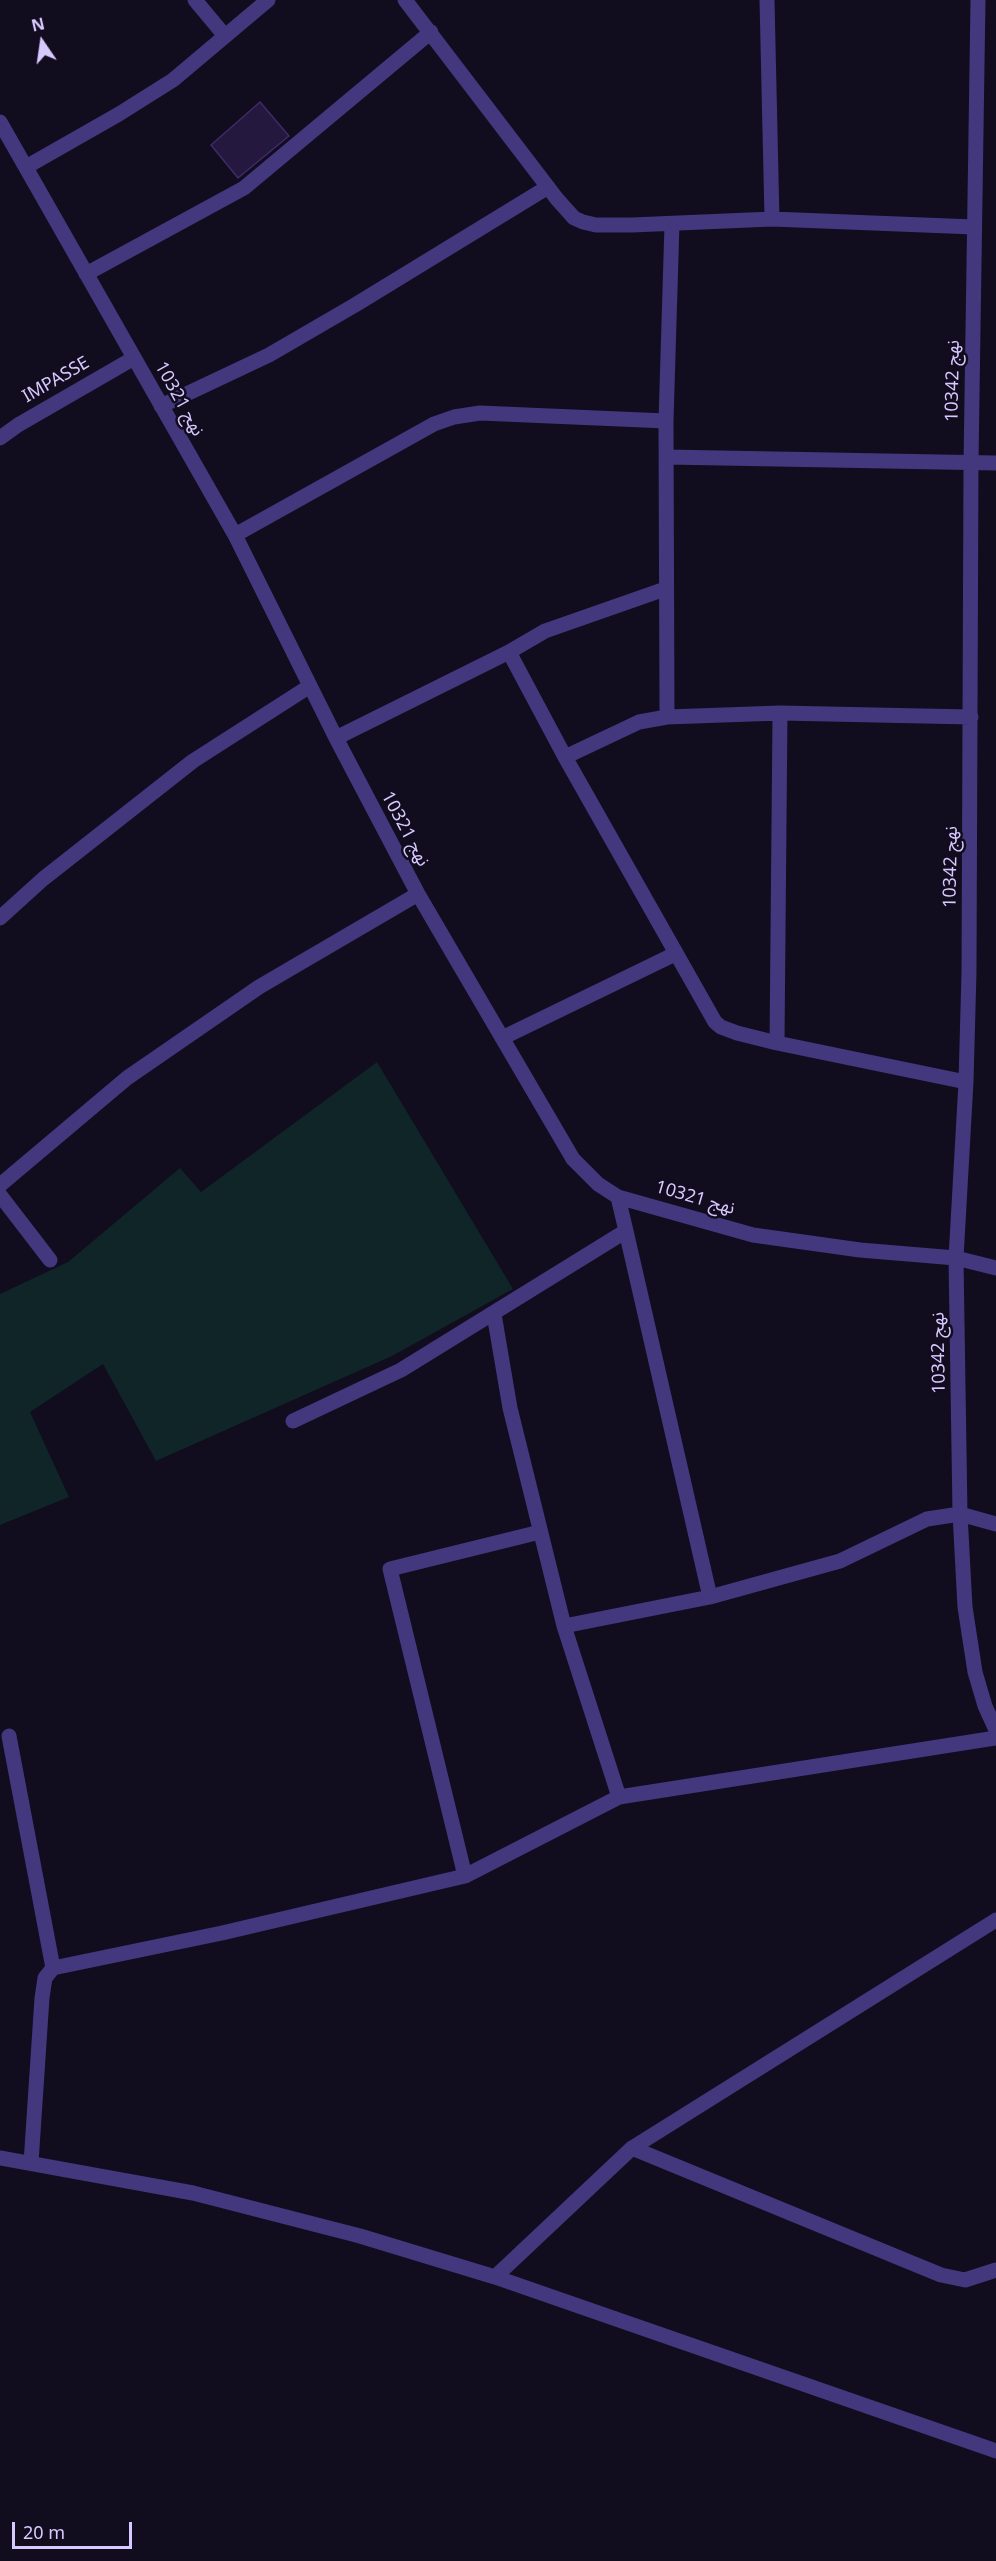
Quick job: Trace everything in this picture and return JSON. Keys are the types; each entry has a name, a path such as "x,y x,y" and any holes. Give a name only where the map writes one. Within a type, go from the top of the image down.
{"street":[{"path":"195,0 225,36"},
{"path":"26,167 173,80 268,0"},
{"path":"767,0 772,219"},
{"name":"نهج 10342","path":"978,0 971,462 971,717 966,1082 956,1258 960,1514 965,1607 975,1672 990,1707 996,1730"},
{"path":"408,1 548,187 570,213 583,222 596,225 672,224 772,219 974,227"},
{"path":"87,274 244,188 431,32"},
{"name":"نهج 10321","path":"0,122 235,536 336,738 418,894 573,1159 598,1184 618,1197 753,1235 860,1250 956,1258 996,1268"},
{"path":"161,406 269,355 548,187"},
{"path":"667,717 666,421 672,224"},
{"name":"IMPASSE","path":"0,438 18,425 134,358"},
{"path":"235,536 434,424 454,417 480,413 666,421"},
{"path":"666,456 996,462"},
{"path":"336,738 509,652 545,631 665,589"},
{"path":"509,652 565,757 715,1022 737,1033 777,1043 966,1082"},
{"path":"0,918 43,879 193,761 310,686"},
{"path":"777,1043 780,713"},
{"path":"565,757 639,722 667,717 780,713 971,717"},
{"path":"0,1185 137,1071 259,987 418,894"},
{"path":"502,1038 675,954"},
{"path":"0,1195 50,1260"},
{"path":"618,1197 710,1597"},
{"path":"293,1421 401,1370 626,1231"},
{"path":"494,1314 510,1408 564,1626 619,1797"},
{"path":"564,1626 710,1597 840,1561 927,1519 960,1514 996,1524"},
{"path":"465,1876 390,1569 540,1532"},
{"path":"9,1736 53,1968"},
{"path":"32,2163 42,1998 45,1978 53,1968 222,1933 465,1876 619,1797 996,1738"},
{"path":"495,2277 632,2148 996,1920"},
{"path":"632,2148 941,2275 965,2280 996,2270"},
{"path":"0,2158 194,2193 360,2236 495,2277 996,2451"}],"green space":[{"path":"377,1062 513,1289 392,1356 156,1461 103,1364 30,1412 69,1497 0,1525 0,1294 68,1262 180,1168 201,1192"}],"building":[{"path":"260,102 289,136 238,178 211,145"}]}
